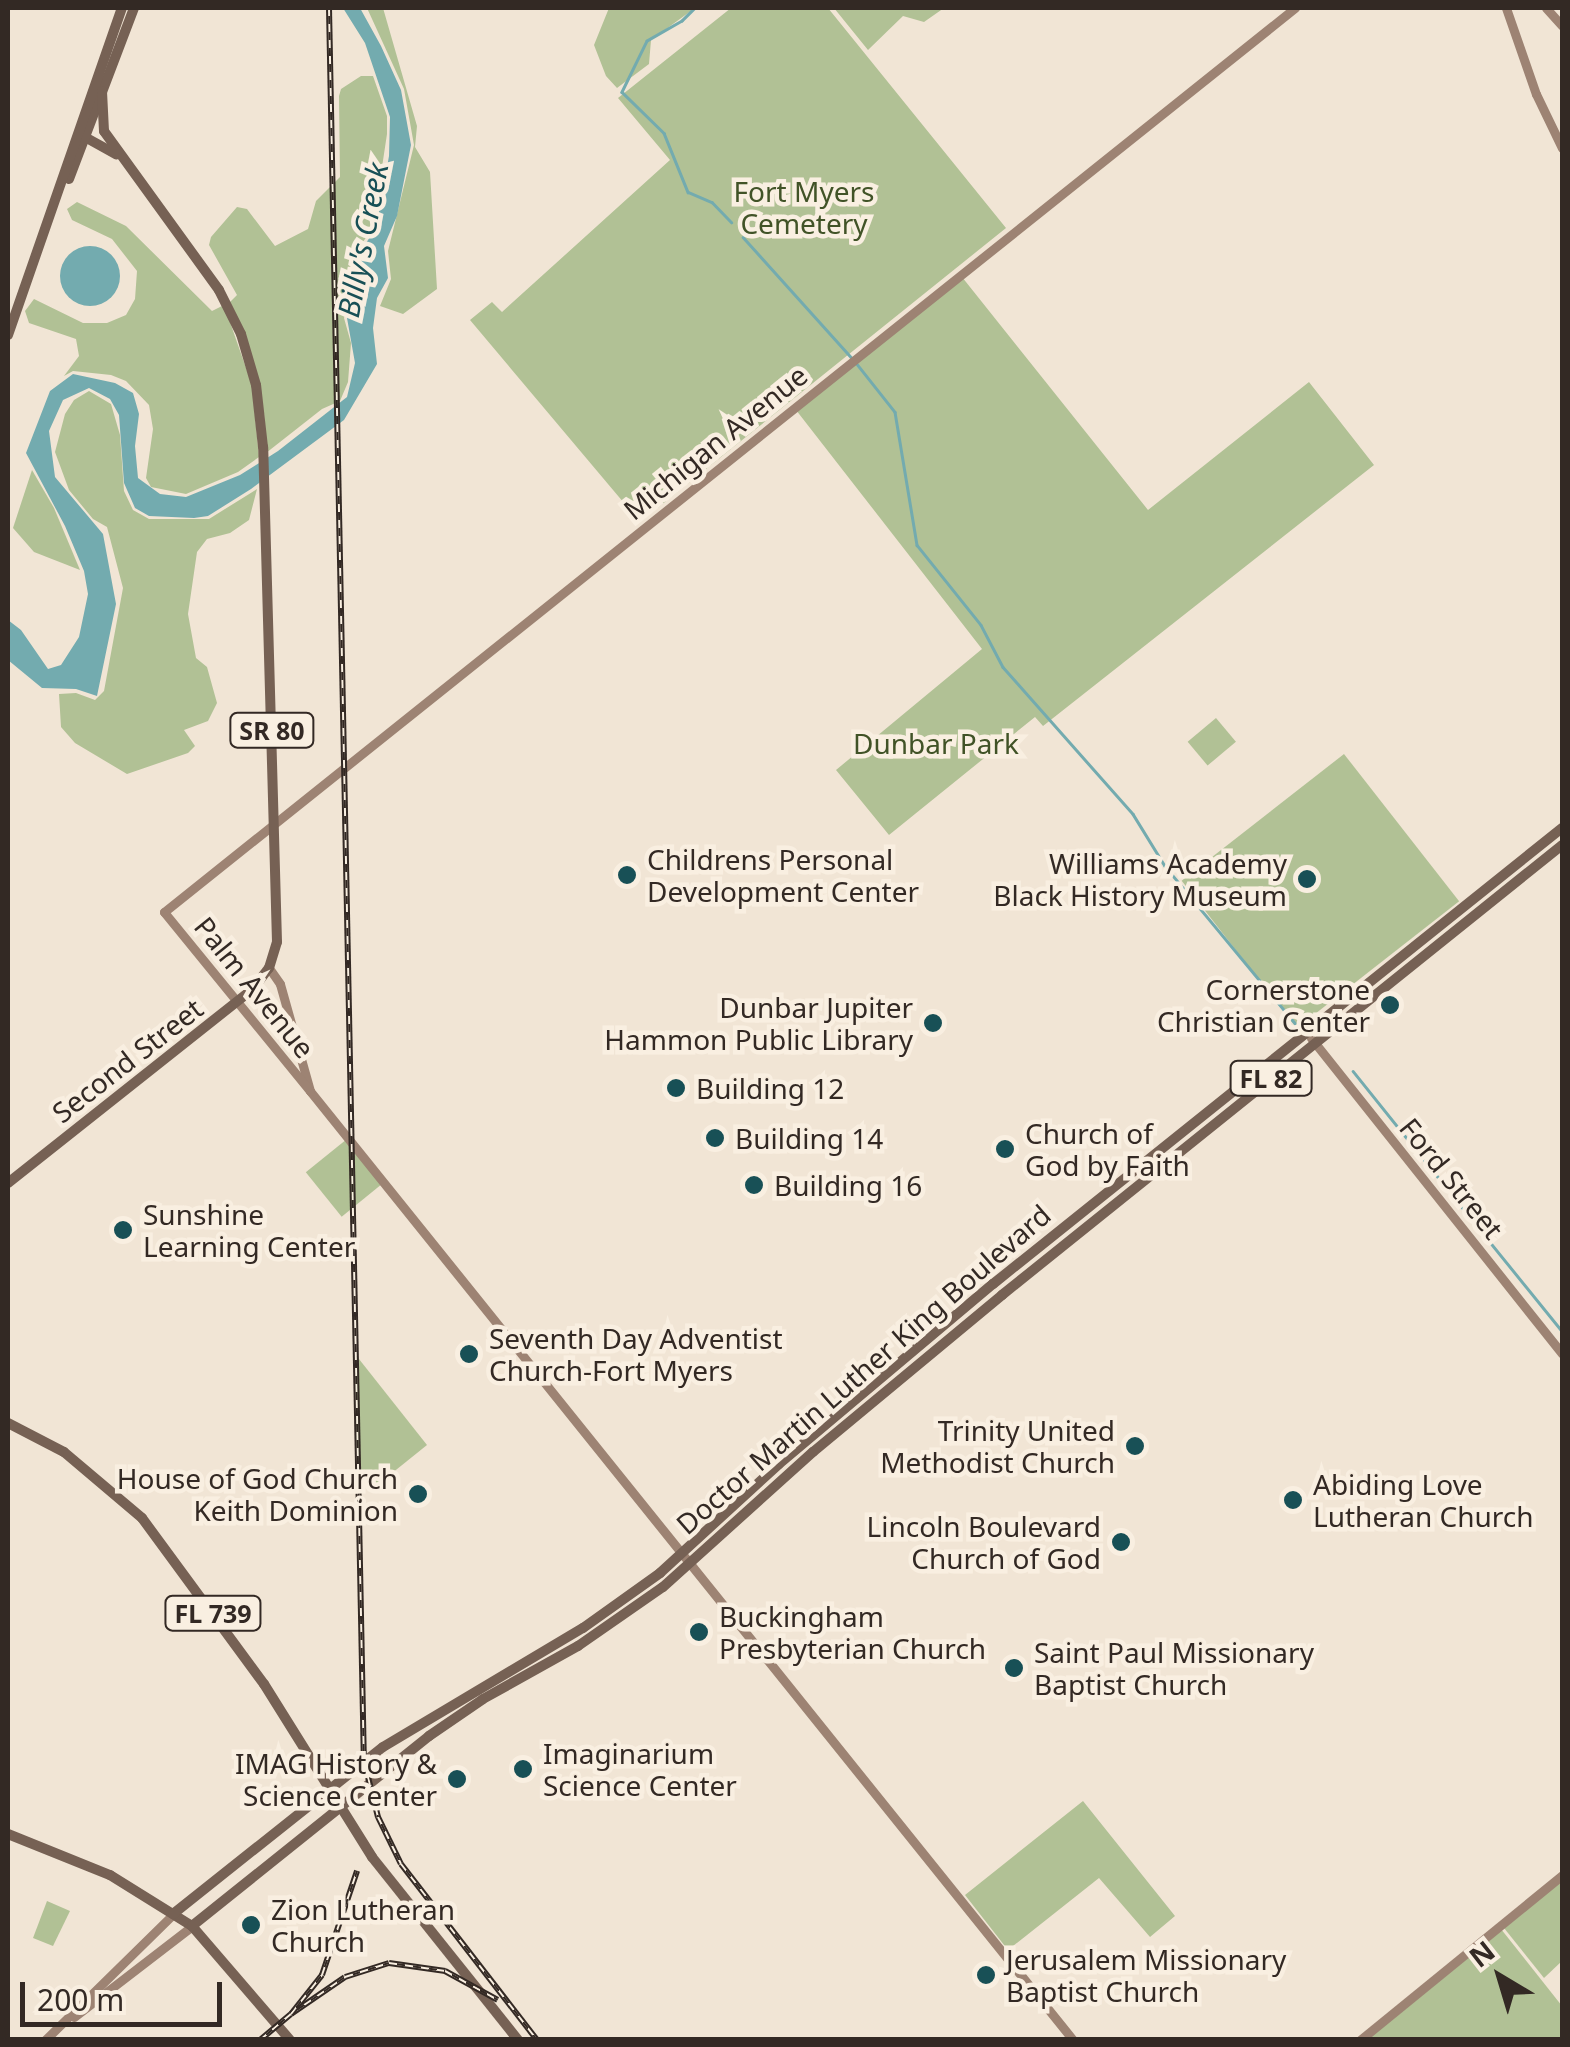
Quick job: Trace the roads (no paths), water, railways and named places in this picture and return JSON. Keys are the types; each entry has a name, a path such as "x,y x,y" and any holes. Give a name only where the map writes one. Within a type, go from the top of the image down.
{"main road":[{"path":"8,335 81,135 122,8"},
{"name":"SR 80","path":"134,8 102,90 100,116 117,154 201,262 234,319 256,385 264,490 275,824 277,942 270,968"},
{"path":"81,135 102,90"},
{"path":"81,135 117,154"},
{"name":"Doctor Martin Luther King Boulevard","path":"173,1914 413,1726 582,1628 684,1553 837,1414 1113,1186 1562,828"},
{"name":"Doctor Martin Luther King Boulevard","path":"340,1807 462,1712 611,1625 692,1564 820,1446 1562,845"},
{"path":"1466,922 1468,903"},
{"name":"Second Street","path":"8,1183 237,1002 270,968"},
{"path":"1192,1142 1194,1122"},
{"path":"1077,1234 1086,1218 1112,1194 1113,1186"},
{"path":"858,1415 858,1404 886,1375"},
{"path":"820,1446 837,1422 837,1414"},
{"name":"FL 739","path":"8,1423 53,1445 96,1474 164,1546 264,1684 372,1857 518,2040"},
{"name":"FL 82","path":"192,1926 340,1807"},
{"path":"8,1834 86,1863 192,1926 290,2040"}],"street":[{"name":"Michigan Avenue","path":"164,912 1295,8"},
{"path":"1546,8 1562,26"},
{"path":"1508,10 1536,94 1562,148"},
{"name":"Palm Avenue","path":"164,912 684,1553 1072,2040"},
{"path":"270,968 280,984 310,1090"},
{"name":"Ford Street","path":"1306,1032 1562,1353"},
{"path":"1360,2040 1562,1875"},
{"name":"FL 82","path":"48,2036 173,1914"},
{"name":"FL 82","path":"48,2036 192,1926"},
{"path":"106,1994 106,1984 151,1935"}],"water":[{"path":"343,8 360,8 381,46 401,90 411,145 397,216 384,246 388,278 377,298 373,328 377,364 344,420 251,489 208,516 194,518 149,516 135,508 124,483 119,415 110,399 89,388 63,400 49,431 55,477 103,534 116,604 97,696 76,689 42,688 8,660 8,620 21,630 48,669 61,665 79,637 88,594 84,571 65,526 26,453 50,391 73,374 115,383 133,393 139,414 135,446 138,478 160,494 186,497 240,475 347,397 355,363 347,318 355,286 354,261 376,228 389,156 390,117 365,43"},
{"path":"90,246 111,255 120,276 111,297 90,306 69,297 60,276 69,255"}],"waterway":[{"path":"695,8 682,21 647,41 622,92 664,133 688,192 712,202 731,222"},
{"path":"743,237 852,358"},
{"path":"857,364 895,412 917,545 981,625 1003,667 1133,814 1165,866 1295,1023"},
{"path":"1353,1071 1466,1212"},
{"path":"1477,1226 1562,1331"}],"railway":[{"path":"329,8 364,1761 378,1817 401,1864 537,2040"},
{"path":"260,2040 291,2014 322,1975 357,1871"},
{"path":"291,2014 345,1977 389,1963 445,1971 498,2000"}],"place":[{"name":"Childrens Personal Development Center","path":"627,875"},
{"name":"Williams Academy Black History Museum","path":"1307,879"},
{"name":"Cornerstone Christian Center","path":"1390,1005"},
{"name":"Dunbar Jupiter Hammon Public Library","path":"933,1023"},
{"name":"Building 12","path":"676,1088"},
{"name":"Building 14","path":"715,1138"},
{"name":"Church of God by Faith","path":"1005,1149"},
{"name":"Building 16","path":"754,1185"},
{"name":"Sunshine Learning Center","path":"123,1230"},
{"name":"Seventh Day Adventist Church-Fort Myers","path":"469,1354"},
{"name":"Trinity United Methodist Church","path":"1135,1446"},
{"name":"House of God Church Keith Dominion","path":"418,1494"},
{"name":"Abiding Love Lutheran Church","path":"1293,1500"},
{"name":"Lincoln Boulevard Church of God","path":"1121,1542"},
{"name":"Buckingham Presbyterian Church","path":"699,1632"},
{"name":"Saint Paul Missionary Baptist Church","path":"1014,1668"},
{"name":"Imaginarium Science Center","path":"523,1769"},
{"name":"IMAG History & Science Center","path":"457,1779"},
{"name":"Zion Lutheran Church","path":"251,1925"},
{"name":"Jerusalem Missionary Baptist Church","path":"986,1975"}],"park label":[{"name":"Fort Myers Cemetery","path":"804,207"},
{"name":"Dunbar Park","path":"936,743"}],"water label":[{"name":"Billy's Creek","path":"363,240"}]}
